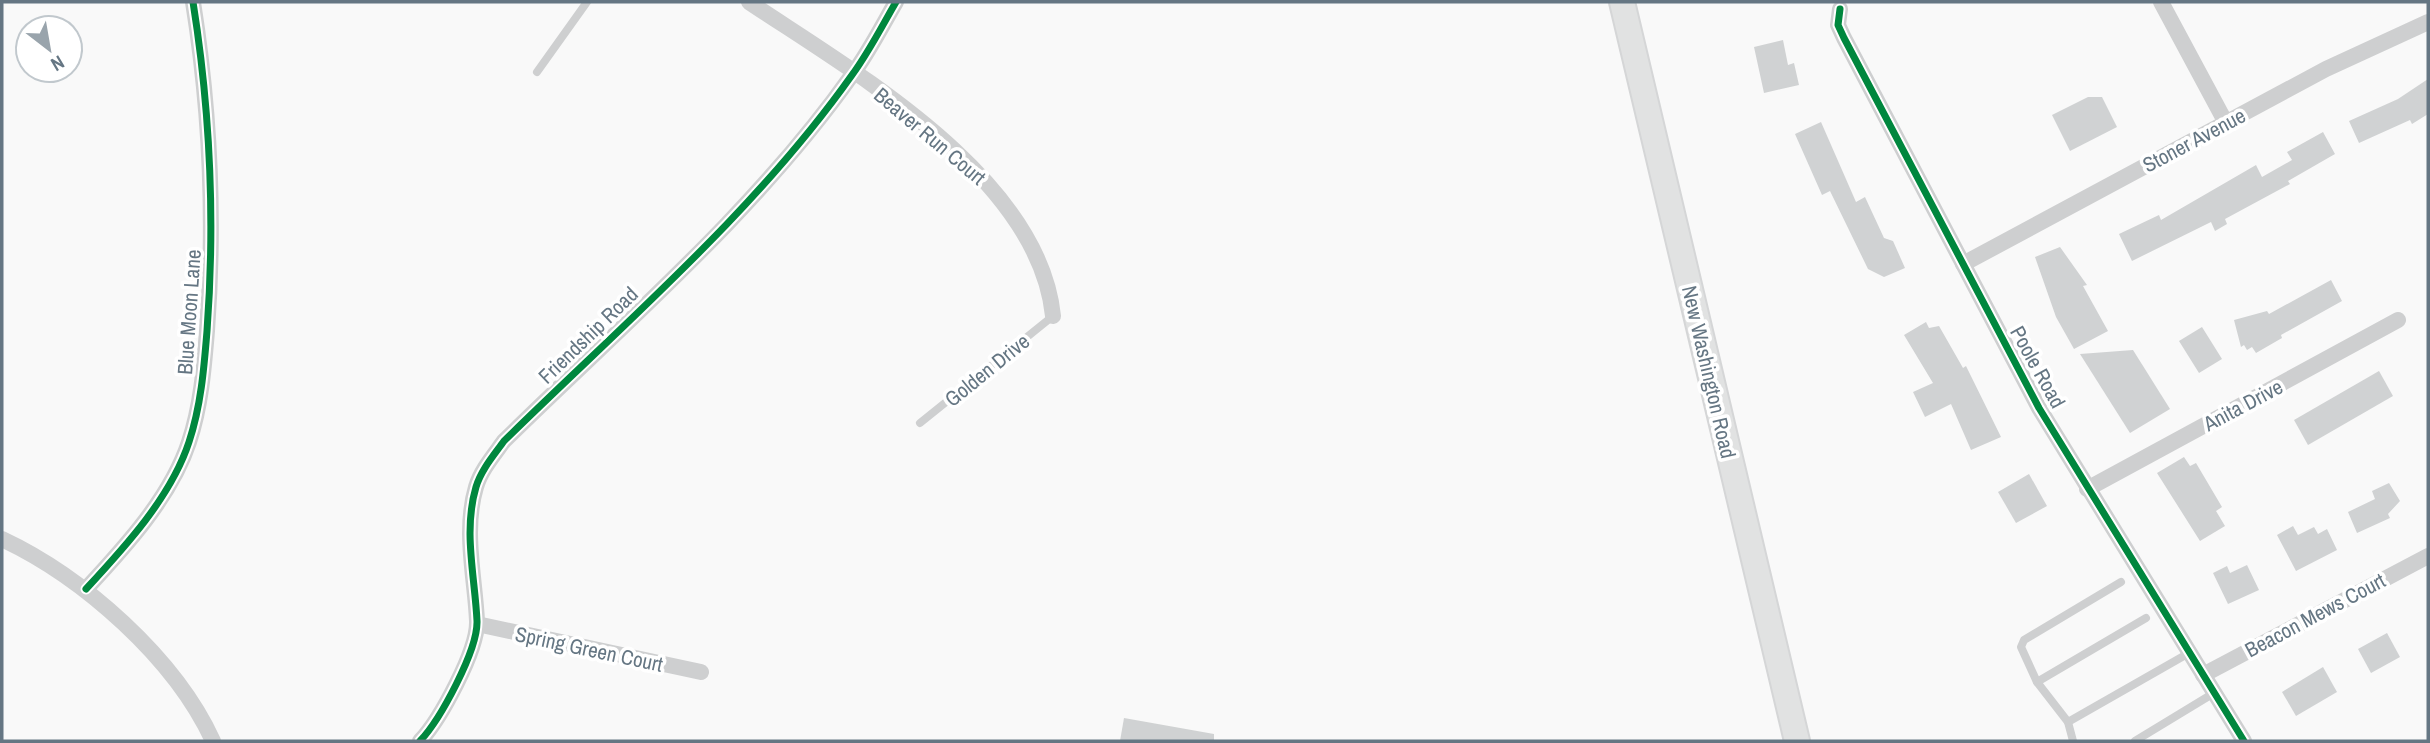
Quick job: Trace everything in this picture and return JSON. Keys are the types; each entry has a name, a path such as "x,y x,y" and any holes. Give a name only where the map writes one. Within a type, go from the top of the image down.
{"main road":[{"name":"New Washington Road","path":"1622,2 1797,741"}],"street":[{"name":"Blue Moon Lane","path":"86,589 118,555 175,472 189,443 201,395 211,240 193,2"},
{"name":"Beaver Run Court","path":"749,2 854,73 949,146 1001,199 1038,258 1050,289 1053,316"},
{"name":"Friendship Road","path":"420,741 441,716 467,657 477,624 470,537 476,488 486,466 503,441 760,188 854,73 896,2"},
{"path":"2161,2 2226,123"},
{"name":"Poole Road","path":"1839,4 1838,25 1844,38 2028,387 2087,489 2244,741"},
{"name":"Stoner Avenue","path":"1964,264 2326,69 2428,22"},
{"name":"Anita Drive","path":"2087,489 2399,320"},
{"path":"2,539 42,559 86,589 125,624 173,680 213,741"},
{"name":"Beacon Mews Court","path":"2203,675 2428,556"},
{"name":"Spring Green Court","path":"477,624 701,672"}],"lane":[{"path":"537,72 587,2"},
{"name":"Golden Drive","path":"920,423 1053,316"},
{"path":"2073,741 2067,722 2038,682 2021,647 2024,640 2121,582"},
{"path":"2038,682 2146,618"},
{"path":"2067,722 2189,653"},
{"path":"2135,741 2214,693"}],"building":[{"path":"1783,40 1788,65 1794,63 1799,85 1764,93 1754,47"},
{"path":"2428,79 2428,114 2412,124 2410,120 2359,143 2349,121 2398,99"},
{"path":"2088,97 2102,97 2117,127 2070,151 2052,115"},
{"path":"1821,122 1856,202 1865,197 1884,238 1893,241 1905,268 1884,277 1868,269 1830,191 1822,195 1795,134"},
{"path":"2323,132 2335,154 2288,181 2290,184 2225,219 2227,224 2215,231 2211,222 2132,261 2119,234 2159,215 2161,220 2256,165 2262,177 2292,160 2287,152"},
{"path":"2060,247 2087,285 2083,286 2108,331 2074,349 2056,317 2035,257"},
{"path":"2331,280 2342,301 2281,335 2282,338 2256,353 2252,347 2247,350 2244,345 2241,347 2234,320 2267,311 2269,314"},
{"path":"1926,322 1929,328 1939,326 1963,368 1966,366 2001,437 1971,450 1951,404 1925,417 1913,392 1933,383 1904,335"},
{"path":"2202,327 2222,359 2199,373 2179,341"},
{"path":"2133,350 2170,409 2130,433 2080,354"},
{"path":"2379,371 2393,396 2308,445 2294,420"},
{"path":"2184,457 2190,466 2196,463 2222,507 2216,511 2225,526 2200,541 2157,473"},
{"path":"2029,474 2047,506 2016,523 1998,492"},
{"path":"2389,483 2400,501 2388,514 2390,518 2357,533 2348,512 2375,499 2372,491"},
{"path":"2293,526 2298,535 2314,527 2318,534 2327,529 2337,550 2296,571 2277,535"},
{"path":"2247,565 2259,590 2228,604 2213,573 2227,566 2230,573"},
{"path":"2387,633 2400,657 2371,673 2358,649"},
{"path":"2323,667 2337,692 2296,716 2282,692"},
{"path":"1124,718 1214,734 1214,741 1120,741"}],"cycle path":[{"path":"86,589 131,539 159,502 189,442 199,401 207,331 211,208 207,125 193,2"},
{"path":"420,741 456,684 476,634 470,520 476,487 488,463 504,441 686,266 773,174 852,75 896,2"},
{"path":"1840,9 1838,25 1844,38 2039,408 2244,741"}]}
